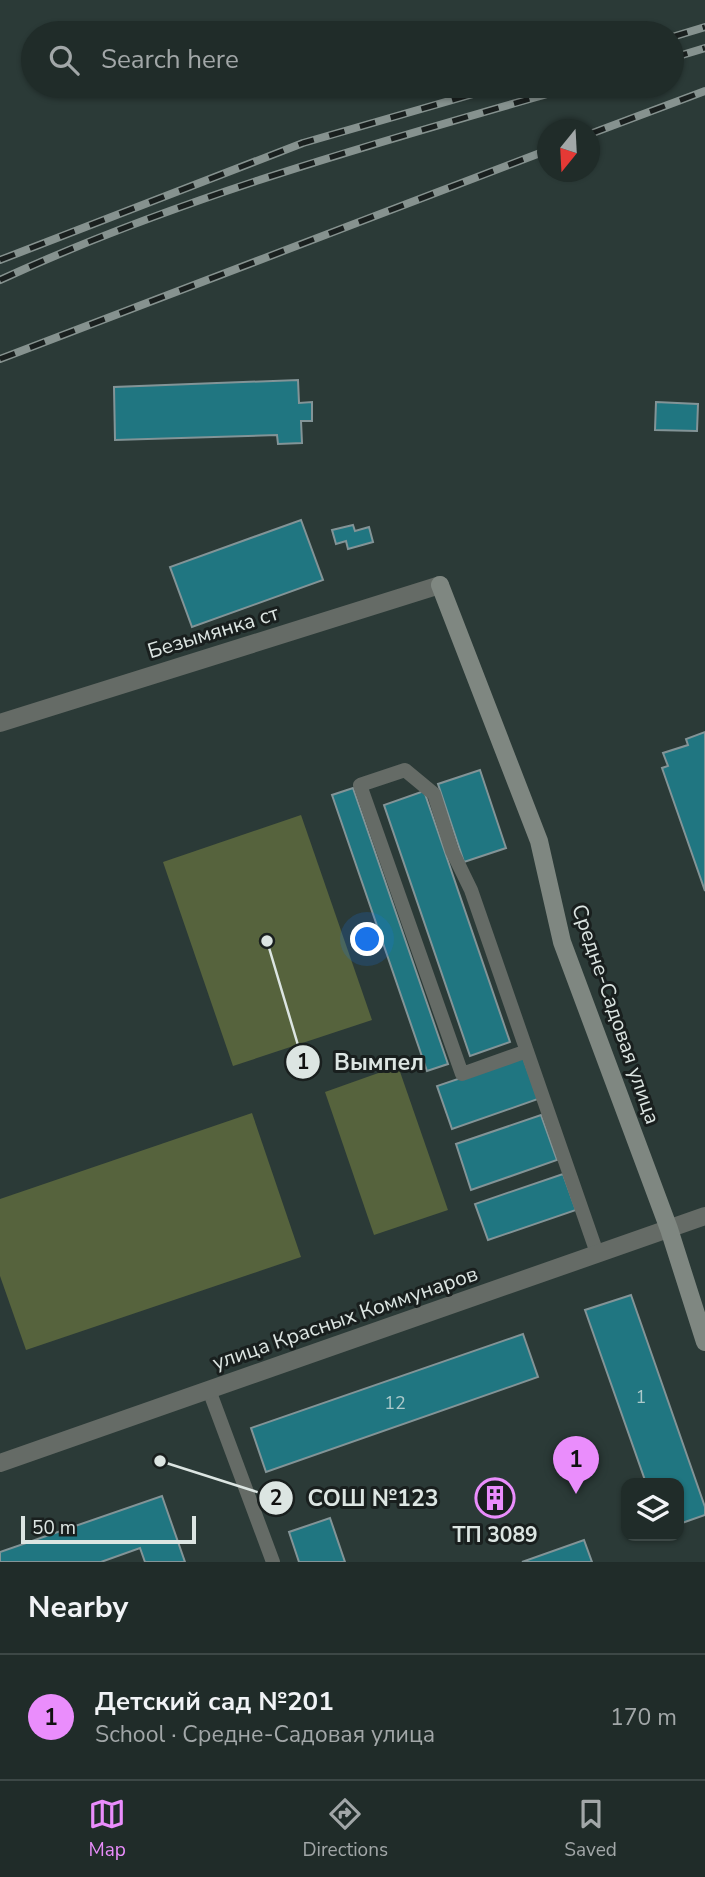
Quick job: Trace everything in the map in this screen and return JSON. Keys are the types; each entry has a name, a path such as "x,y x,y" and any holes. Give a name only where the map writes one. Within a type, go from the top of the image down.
{"street":[{"name":"Безымянка ст","path":"0,723 440,585"},
{"name":"Средне-Садовая улица","path":"440,585 539,841 562,943 668,1229 705,1342"},
{"name":"улица Красных Коммунаров","path":"0,1463 705,1216"}],"lane":[{"path":"527,1051 462,1074 360,785 405,770 434,793 452,851 471,890 527,1051 597,1253"},
{"path":"209,1390 273,1562"}],"green space":[{"path":"301,815 372,1020 233,1066 163,862"},
{"path":"398,1066 448,1210 374,1235 325,1092"},
{"path":"252,1113 301,1257 26,1350 0,1276 0,1199"}],"building":[{"path":"298,380 299,403 312,402 312,421 301,421 302,443 278,444 277,435 115,440 114,387"},
{"path":"656,402 698,404 697,431 655,430"},
{"path":"301,520 323,580 192,627 170,567"},
{"path":"353,525 355,531 369,527 373,542 348,549 346,541 336,544 332,530"},
{"path":"705,732 705,891 662,768 668,766 663,753 688,745 686,739"},
{"path":"480,770 506,848 464,862 438,784"},
{"path":"353,788 448,1064 427,1071 332,795"},
{"path":"424,791 510,1042 470,1056 384,805"},
{"path":"523,1057 538,1099 452,1129 437,1086"},
{"path":"541,1115 557,1160 471,1190 456,1144"},
{"path":"563,1174 576,1210 488,1240 475,1204"},
{"path":"631,1295 705,1507 705,1515 684,1522 684,1478 644,1478 585,1310"},
{"path":"523,1334 538,1377 266,1472 251,1428"},
{"name":"ТП 3089","path":"503,1484 509,1503 486,1511 480,1492"},
{"path":"162,1496 185,1562 145,1562 140,1548 101,1562 0,1562 0,1552"},
{"path":"330,1518 345,1562 299,1562 289,1532"},
{"path":"584,1540 592,1562 522,1562"}],"railway":[{"path":"684,33 705,27"},
{"path":"684,54 705,48"},
{"path":"600,130 705,91"},
{"path":"0,260 303,143 459,98"},
{"path":"0,280 140,222 212,196 534,98"},
{"path":"0,359 537,154"}],"place":[{"name":"Вымпел","path":"267,941"},
{"name":"СОШ №123","path":"160,1461"},
{"name":"Детский сад №201","path":"576,1494"},
{"name":"ТП 3089","path":"495,1498"}]}
